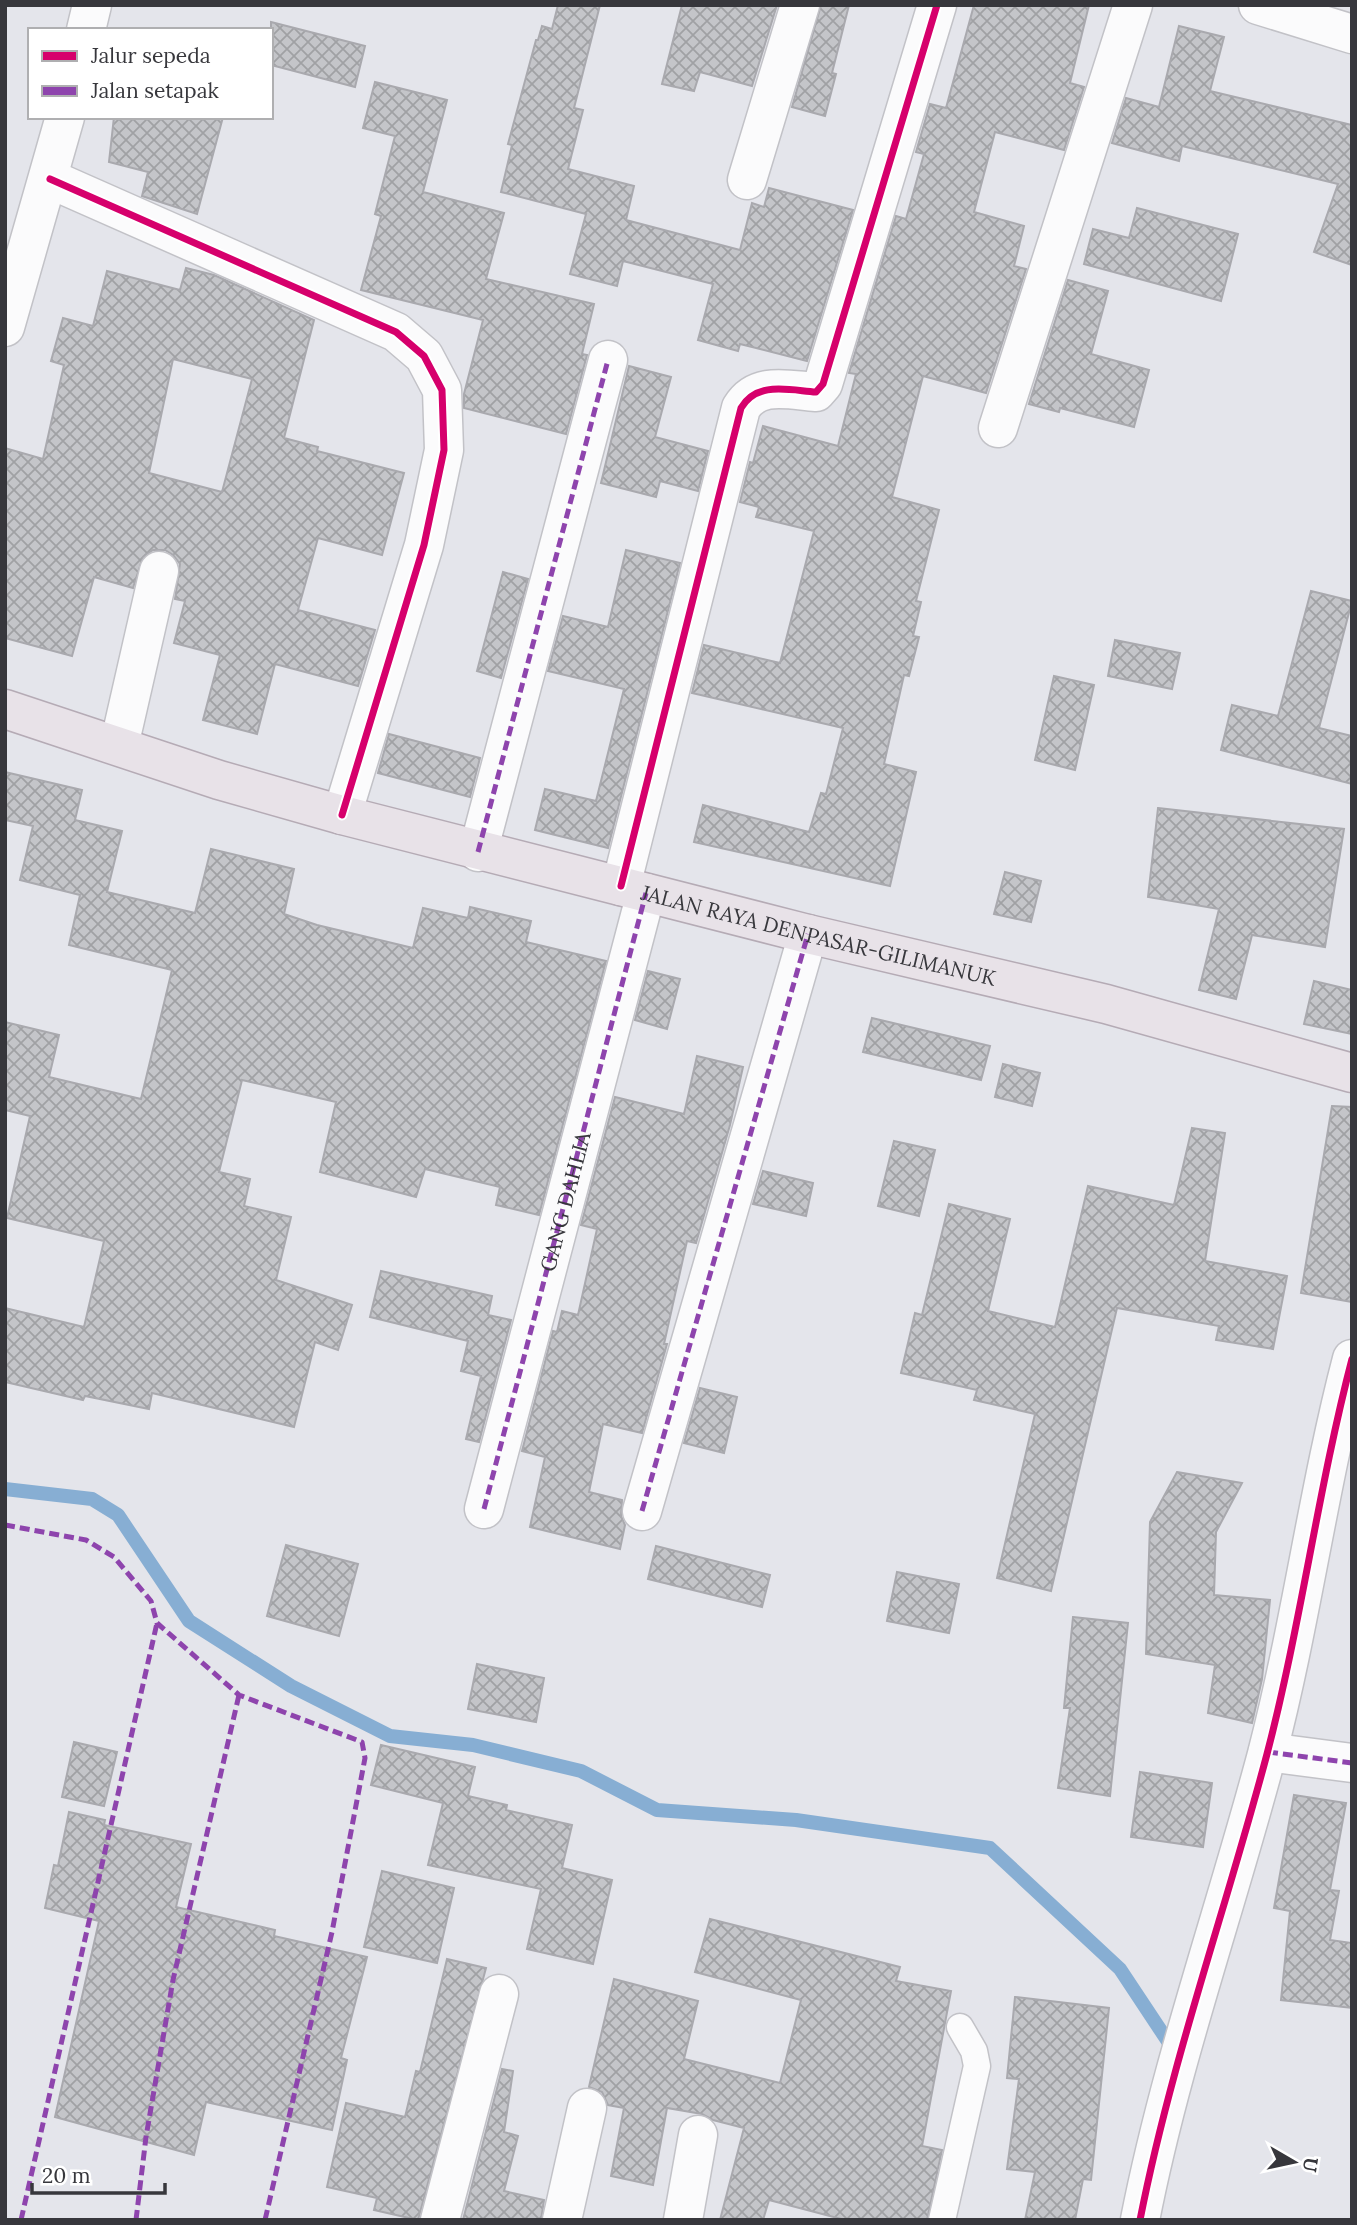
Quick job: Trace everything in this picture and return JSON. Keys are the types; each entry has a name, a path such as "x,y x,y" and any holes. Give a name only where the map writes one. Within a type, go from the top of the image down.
{"highway":[{"name":"JALAN RAYA DENPASAR-GILIMANUK","path":"5,709 219,780 478,852 1106,1004 1352,1073"}],"street":[{"path":"86,28 92,5"},
{"path":"747,180 800,5"},
{"name":"GANG DAHLIA","path":"484,1509 634,890 741,408 748,396 759,389 816,392 824,384 937,5"},
{"path":"998,428 1133,5"},
{"path":"1258,5 1352,34"},
{"path":"5,327 50,179 65,119"},
{"path":"50,179 396,332 424,356 442,390 444,450 424,545 342,815"},
{"path":"478,852 608,360"},
{"path":"120,746 159,571"},
{"path":"642,1511 808,934"},
{"path":"1140,2220 1157,2132 1180,2064 1268,1752 1351,1367"},
{"path":"1268,1752 1352,1763"},
{"path":"440,2220 499,1994"},
{"path":"562,2220 587,2108"},
{"path":"683,2220 698,2135"}],"lane":[{"path":"942,2220 976,2066 974,2051 960,2028"}],"building":[{"path":"558,5 600,5 574,108 583,110 568,169 634,186 626,220 740,250 752,203 764,207 769,188 853,210 807,361 740,344 738,351 698,340 713,284 623,261 617,286 570,274 586,214 501,192 512,145 508,144 536,40 542,26 552,29"},
{"path":"682,5 777,5 752,86 700,72 694,91 662,84"},
{"path":"821,5 849,5 832,73 836,74 825,116 792,107"},
{"path":"974,5 1089,5 1070,83 1084,87 1064,150 995,132 974,212 1024,226 1014,266 1026,269 986,393 923,376 892,497 939,510 916,601 921,602 913,636 919,637 909,676 904,675 884,764 916,772 890,886 694,842 703,805 809,832 821,793 826,794 843,728 692,693 704,645 780,663 814,531 756,517 759,507 740,502 750,462 753,463 763,426 838,446 856,374 849,373 896,216 906,219 924,154 916,152 930,104 946,108"},
{"path":"271,22 365,46 355,87 273,66"},
{"path":"1179,26 1224,37 1210,91 1352,125 1352,265 1314,252 1338,184 1182,146 1179,161 1112,143 1126,98 1159,107"},
{"path":"375,82 447,100 423,192 504,213 486,279 594,304 582,354 587,355 566,434 464,408 464,394 483,320 361,290 381,216 375,214 395,136 363,128"},
{"path":"114,119 222,119 197,214 142,196 148,172 109,162"},
{"path":"1137,208 1238,234 1221,301 1084,264 1093,229 1129,238"},
{"path":"186,268 214,275 314,320 284,438 318,447 317,451 404,473 382,555 318,538 298,610 375,630 358,686 275,664 257,734 203,720 220,655 174,643 185,601 175,599 180,564 165,550 153,550 143,557 133,588 94,577 72,656 5,638 5,448 43,459 64,365 51,361 63,318 93,326 107,271 180,290","holes":["173,359 252,379 222,492 149,473"]},
{"path":"1068,280 1108,291 1091,354 1149,370 1134,427 1060,408 1059,412 1029,404"},
{"path":"629,366 671,377 655,437 708,451 698,491 660,481 656,497 601,483"},
{"path":"626,550 680,563 608,848 535,830 545,789 596,801 624,689 548,671 563,616 608,627"},
{"path":"503,572 528,579 501,678 477,671"},
{"path":"1311,591 1352,601 1319,728 1352,736 1352,784 1221,750 1232,705 1278,716"},
{"path":"1115,640 1180,653 1172,689 1108,676"},
{"path":"1054,676 1094,685 1075,770 1035,760"},
{"path":"389,734 480,758 470,797 378,773"},
{"path":"5,772 82,790 75,820 122,831 107,892 195,913 211,849 294,869 284,914 317,925 413,948 423,908 468,918 470,907 531,921 526,942 606,961 539,1215 496,1205 500,1187 425,1169 416,1197 320,1172 336,1102 242,1080 219,1172 250,1179 244,1206 291,1217 276,1280 352,1305 338,1350 315,1342 294,1427 152,1393 149,1409 85,1396 83,1400 5,1382 5,1308 84,1327 104,1241 7,1218 30,1116 5,1110 5,1022 59,1035 49,1077 141,1099 172,970 69,945 80,895 20,880 33,826 5,820"},
{"path":"1158,808 1344,829 1325,947 1252,935 1236,999 1199,990 1219,909 1148,897"},
{"path":"1005,872 1041,881 1031,922 994,914"},
{"path":"648,971 680,979 667,1029 635,1020"},
{"path":"1314,981 1352,990 1352,1034 1304,1024"},
{"path":"872,1018 990,1046 981,1080 863,1052"},
{"path":"697,1056 743,1067 730,1125 696,1243 687,1241 664,1344 667,1344 642,1433 603,1424 589,1492 622,1500 621,1516 625,1525 620,1549 530,1527 545,1457 522,1451 553,1331 557,1332 562,1311 578,1315 597,1229 581,1225 615,1097 684,1114"},
{"path":"1003,1064 1040,1073 1032,1106 995,1097"},
{"path":"1332,1106 1352,1107 1352,1302 1301,1293"},
{"path":"1192,1128 1225,1133 1205,1261 1287,1276 1273,1349 1216,1340 1219,1326 1117,1308 1051,1591 997,1578 1035,1414 974,1400 977,1390 901,1373 915,1313 922,1315 949,1204 1010,1219 988,1311 1055,1327 1088,1186 1174,1205"},
{"path":"894,1141 935,1150 919,1216 878,1206"},
{"path":"763,1171 813,1183 806,1216 753,1204"},
{"path":"381,1271 492,1296 488,1315 511,1320 479,1442 466,1439 481,1376 461,1371 468,1341 370,1317"},
{"path":"700,1388 737,1397 724,1453 684,1443"},
{"path":"1177,1472 1242,1483 1216,1532 1214,1595 1270,1600 1262,1679 1252,1723 1208,1713 1215,1665 1146,1654 1150,1522"},
{"path":"286,1545 358,1564 339,1636 267,1616"},
{"path":"656,1546 770,1575 762,1607 648,1579"},
{"path":"897,1572 959,1584 949,1633 887,1621"},
{"path":"1073,1617 1128,1623 1110,1796 1058,1788 1070,1708 1064,1708"},
{"path":"477,1664 544,1678 536,1722 468,1709"},
{"path":"74,1742 117,1752 104,1806 62,1797"},
{"path":"381,1745 475,1767 468,1796 507,1805 506,1810 572,1825 562,1868 612,1880 593,1964 527,1949 541,1889 428,1865 443,1803 371,1785"},
{"path":"1140,1772 1212,1783 1203,1847 1131,1837"},
{"path":"1294,1795 1346,1803 1330,1890 1339,1891 1330,1940 1352,1943 1352,2008 1281,2000 1290,1911 1274,1908"},
{"path":"69,1812 105,1820 104,1825 191,1844 176,1907 275,1930 274,1936 367,1957 341,2058 347,2060 332,2130 206,2102 194,2155 55,2117 99,1921 45,1908 54,1865 58,1866"},
{"path":"382,1871 454,1888 437,1963 364,1947"},
{"path":"710,1919 900,1967 896,1981 951,1991 922,2146 942,2150 927,2220 845,2220 769,2200 763,2220 720,2220 744,2128 713,2120 702,2114 667,2108 653,2185 611,2176 624,2108 608,2105 602,2092 589,2087 614,1979 698,2001 684,2059 780,2083 801,2000 695,1972"},
{"path":"447,1959 486,1968 418,2220 374,2210 377,2198 327,2187 346,2103 405,2117 416,2071 420,2072"},
{"path":"1015,1997 1109,2008 1091,2180 1083,2179 1075,2220 1025,2220 1035,2172 1007,2169 1019,2079 1007,2078"},
{"path":"502,2069 513,2071 504,2132 518,2136 504,2191 544,2200 541,2220 463,2220"}],"waterway":[{"path":"5,1489 92,1499 118,1515 189,1621 291,1686 390,1736 473,1745 581,1771 657,1810 796,1820 990,1848 1120,1969 1175,2052"}],"marked path":[{"path":"478,852 608,360"},
{"path":"484,1509 646,893"},
{"path":"642,1511 808,934"},
{"path":"5,1525 86,1540 114,1557 151,1601 157,1623 239,1695 362,1742 365,1758 332,1932 265,2220"},
{"path":"21,2220 157,1623"},
{"path":"136,2220 146,2137 173,1980 239,1695"},
{"path":"1268,1752 1352,1763"}],"cycle path":[{"path":"621,886 741,408 748,399 764,391 784,389 816,392 823,384 937,5"},
{"path":"50,179 396,332 424,356 442,390 444,450 424,545 342,815"},
{"path":"1140,2220 1167,2102 1267,1754 1352,1359"}]}
